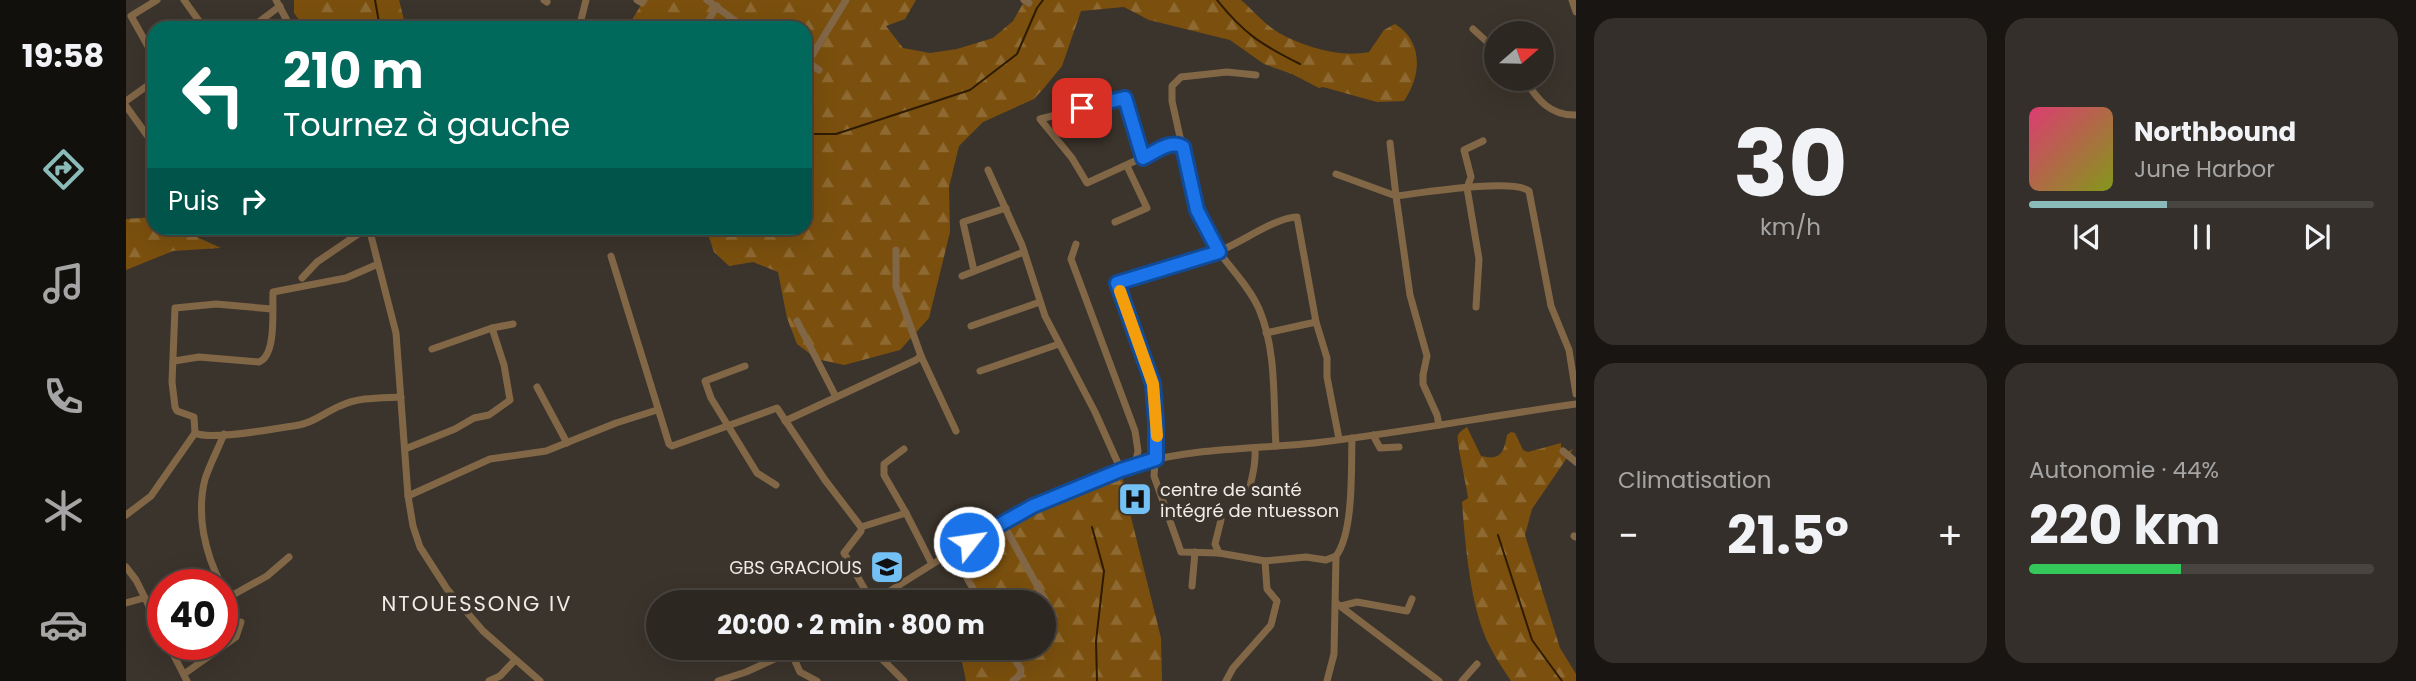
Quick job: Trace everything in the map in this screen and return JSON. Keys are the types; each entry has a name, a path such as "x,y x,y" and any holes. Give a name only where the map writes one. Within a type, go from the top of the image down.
{"street":[{"path":"147,45 131,16 158,0"},
{"path":"184,0 199,21"},
{"path":"581,21 586,0"},
{"path":"637,0 642,3 644,0"},
{"path":"812,54 846,0"},
{"path":"1572,0 1576,12"},
{"path":"706,21 713,2 736,21"},
{"path":"259,21 278,3 287,21"},
{"path":"1473,29 1484,39"},
{"path":"812,67 819,70"},
{"path":"1256,75 1227,72 1181,77 1172,86 1172,101 1197,210 1219,252 1259,308 1266,332 1273,380 1276,446"},
{"path":"126,101 147,86"},
{"path":"1532,91 1540,102 1561,115 1576,115"},
{"path":"1143,158 1125,98 1040,120 1072,158 1087,183 1127,166 1172,144 1183,147"},
{"path":"127,112 147,136"},
{"path":"1476,307 1479,259 1467,188 1471,177 1464,150 1483,141"},
{"path":"1390,143 1410,295 1427,351 1423,384 1437,415 1438,425"},
{"path":"1115,222 1147,208 1127,166"},
{"path":"988,170 1024,252 1040,302 1121,470"},
{"path":"1336,174 1396,196 1467,188 1522,186 1528,191 1551,306 1569,350 1576,394"},
{"path":"974,271 963,222 1006,208"},
{"path":"1339,439 1327,374 1327,358 1316,322 1297,217 1270,226 1219,252 1117,283 1153,384 1156,422 1156,459 1153,470 1181,552 1219,553 1265,561 1306,557 1326,561 1336,556 1342,547 1350,508 1352,438"},
{"path":"302,278 317,262 358,235"},
{"path":"370,235 396,333 408,496 419,547 447,589 483,631 540,681"},
{"path":"1076,244 1071,259 1135,431 1139,451 1135,465"},
{"path":"896,250 896,286 920,356 956,431"},
{"path":"962,275 1024,252"},
{"path":"611,256 657,410 671,446 776,408 825,481 861,527"},
{"path":"174,361 199,357 259,362 265,360 270,350 273,292 346,278 378,264"},
{"path":"971,326 1040,302"},
{"path":"126,515 151,496 195,433 194,417 177,411 175,407 172,382 175,308 216,304 272,309"},
{"path":"797,321 836,397"},
{"path":"1266,332 1316,322"},
{"path":"432,349 492,328 513,324"},
{"path":"405,449 455,429 474,418 489,415 510,400 504,365 492,328"},
{"path":"980,371 1059,344"},
{"path":"785,421 920,356"},
{"path":"745,366 705,381 711,398 757,472 775,485"},
{"path":"537,387 567,443"},
{"path":"195,433 200,436 224,434 311,423 349,402 368,398 401,397"},
{"path":"891,590 951,551 1033,506 1121,470 1156,459 1352,438 1576,404"},
{"path":"408,496 490,459 546,451 657,410"},
{"path":"213,569 201,522 205,480 224,434"},
{"path":"1373,435 1380,448 1399,447"},
{"path":"1250,487 1256,466 1255,448"},
{"path":"904,449 884,464 884,475 932,564"},
{"path":"1563,451 1576,462"},
{"path":"861,527 905,513"},
{"path":"978,513 987,533"},
{"path":"1219,553 1215,544 1221,520"},
{"path":"1002,522 1040,590"},
{"path":"861,527 861,531 844,553 865,590"},
{"path":"951,551 974,590"},
{"path":"1192,586 1195,552"},
{"path":"1327,681 1334,654 1338,604 1336,556"},
{"path":"238,593 267,576 289,557"},
{"path":"1226,681 1233,668 1271,625 1278,601 1267,589 1265,561"},
{"path":"126,567 136,580 147,603"},
{"path":"126,603 144,598"},
{"path":"1338,604 1357,602 1407,611 1412,599"},
{"path":"1338,604 1434,679"},
{"path":"177,660 186,677 236,637 241,622"},
{"path":"489,681 500,676 515,660"},
{"path":"718,681 772,660"},
{"path":"795,660 800,673 817,681"},
{"path":"883,660 904,681"},
{"path":"1013,681 1020,675 1021,668 1015,660"},
{"path":"1462,681 1477,664"}],"green space":[{"path":"294,0 399,0 404,21 300,21 294,13"},
{"path":"644,0 916,0 905,19 886,26 903,48 930,53 957,49 993,38 1013,21 1025,0 1241,0 1279,33 1311,47 1346,54 1369,52 1384,30 1395,24 1411,40 1417,59 1414,80 1404,101 1377,102 1319,88 1264,64 1230,40 1149,20 1124,7 1081,11 1062,66 1044,88 1034,99 983,122 959,146 949,187 950,232 929,318 900,350 844,365 817,359 797,344 787,318 778,272 753,262 729,266 714,252 708,235 812,235 812,21 631,21"},
{"path":"147,218 147,235 192,235 221,248 173,251 126,270 126,219"},
{"path":"1467,427 1481,456 1493,457 1500,454 1507,435 1511,432 1515,433 1523,450 1528,452 1561,443 1561,450 1565,453 1573,449 1532,509 1525,535 1560,648 1576,674 1576,681 1511,681 1486,638 1472,590 1462,502 1468,498 1458,435"},
{"path":"1121,470 1161,638 1162,681 966,681 961,660 1056,660 1056,590 972,590 969,565 987,533 1002,522"}],"waterway":[{"path":"375,0 379,21"},
{"path":"812,134 836,134 970,90 1017,54 1043,0"},
{"path":"1217,0 1254,38 1300,64"},
{"path":"1092,527 1104,571 1096,641 1097,681"},
{"path":"1498,535 1532,640 1562,681"}],"slow traffic":[{"path":"1120,291 1153,384 1157,436"}],"place":[{"name":"centre de santé intégré de ntuesson","path":"1135,499"},
{"name":"GBS GRACIOUS","path":"887,567"}],"district":[{"name":"NTOUESSONG IV","path":"477,603"}],"route":[{"path":"969,542 1033,506 1121,470 1156,459 1153,384 1117,283 1219,252 1197,210 1183,147 1172,144 1143,158 1125,98 1082,108"}]}
